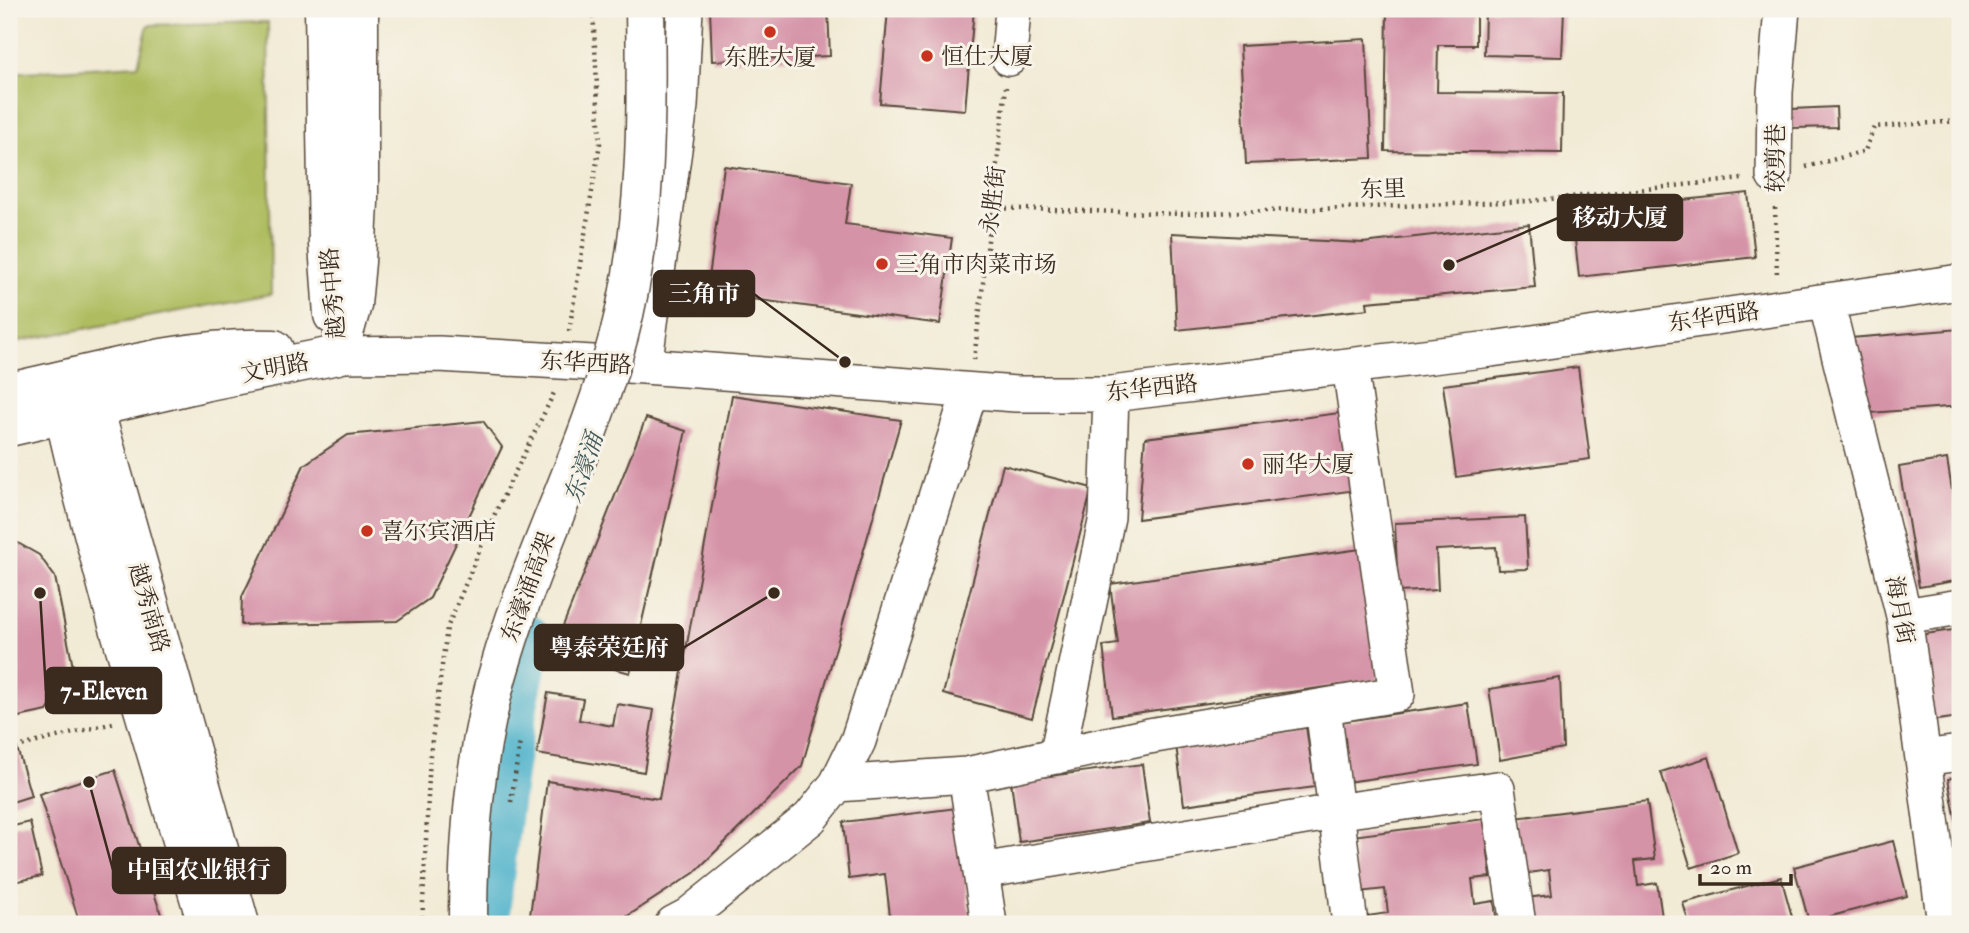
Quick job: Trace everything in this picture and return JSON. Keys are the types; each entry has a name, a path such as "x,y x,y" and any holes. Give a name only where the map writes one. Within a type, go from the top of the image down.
{"main road":[{"name":"越秀中路","path":"324,9 328,245 338,355"},
{"name":"越秀中路","path":"338,355 352,305 356,262 359,202 359,9"},
{"name":"东濠涌高架","path":"470,924 468,866 472,811 478,757 490,703 518,610 605,384 629,287 643,175 646,9"},
{"name":"文明路","path":"9,427 183,355 260,349 338,355"},
{"name":"文明路","path":"9,392 76,401"},
{"name":"越秀南路","path":"76,401 109,592 207,924"},
{"name":"越秀南路","path":"76,401 152,619 212,819 240,924"}],"street":[{"path":"644,366 680,106 685,9"},
{"path":"1009,58 1013,9"},
{"name":"较剪巷","path":"1774,176 1775,92 1782,9"},
{"name":"东华西路","path":"338,355 439,354 644,366 970,391 1050,395 1111,394 1491,349 1960,282"},
{"name":"海月街","path":"1826,301 1904,616 1945,924"},
{"path":"837,784 966,775 1149,736 1397,694 1350,366"},
{"path":"673,924 688,916 810,818 837,784 858,741 970,391"},
{"path":"1057,756 1107,517 1111,394"},
{"path":"1904,616 1960,607"},
{"path":"1323,707 1350,924"},
{"path":"1923,758 1960,753"},
{"path":"966,775 989,924"},
{"path":"981,871 1335,812 1497,789 1518,924"}],"path":[{"path":"422,924 430,755 447,628 496,511 551,402 564,361 600,143 593,9"},
{"name":"永胜街","path":"970,391 1009,58"},
{"name":"东里","path":"992,208 1184,214 1531,201 1774,176 1865,151 1874,127 1960,121"},
{"name":"较剪巷","path":"1774,176 1778,308"},
{"path":"9,750 146,715"},
{"path":"509,816 522,733"}],"green space":[{"path":"268,22 271,294 9,343 9,73 138,65 148,25"}],"building":[{"name":"东胜大厦","path":"710,9 828,9 830,56 712,61"},
{"name":"恒仕大厦","path":"888,9 974,9 965,110 880,103"},
{"path":"1387,9 1476,9 1476,45 1438,45 1437,92 1563,93 1562,153 1385,151"},
{"path":"1485,9 1564,9 1562,57 1484,55"},
{"path":"1366,39 1372,158 1246,164 1240,46"},
{"path":"1836,107 1837,127 1792,128 1792,109"},
{"path":"724,166 851,183 845,224 952,238 940,324 707,293"},
{"path":"1748,193 1755,257 1579,277 1572,212"},
{"path":"1529,224 1535,287 1367,302 1368,309 1177,330 1172,233 1363,243"},
{"path":"1960,329 1960,406 1857,414 1851,338"},
{"path":"1578,367 1590,459 1456,477 1443,385"},
{"path":"732,395 901,420 802,766 694,873 626,917 604,924 529,924 547,781 659,799"},
{"name":"丽华大厦","path":"1347,412 1357,490 1138,519 1145,438"},
{"path":"646,418 686,431 630,673 553,651"},
{"name":"喜尔宾酒店","path":"483,421 502,447 430,598 397,621 241,625 242,597 304,465 348,435"},
{"path":"1947,459 1960,541 1960,580 1919,587 1899,467"},
{"path":"1003,465 1092,488 1032,718 943,694"},
{"path":"1525,517 1528,569 1498,570 1496,547 1436,550 1438,590 1398,592 1395,523"},
{"path":"9,538 39,555 55,577 74,672 47,711 9,719"},
{"path":"1361,549 1379,680 1112,716 1103,646 1118,644 1110,584"},
{"path":"1960,629 1960,717 1930,721 1918,635"},
{"path":"1560,678 1563,748 1500,760 1489,689"},
{"path":"548,693 583,699 579,720 613,726 617,704 654,710 644,772 537,754"},
{"path":"1468,703 1477,764 1346,782 1338,722"},
{"path":"1306,727 1315,787 1184,805 1176,745"},
{"path":"18,751 31,796 9,803 9,754"},
{"path":"1709,757 1738,853 1691,868 1661,772"},
{"path":"1142,764 1150,823 1019,842 1011,781"},
{"path":"115,770 164,924 80,924 39,794"},
{"path":"1960,776 1960,836 1959,836 1948,779"},
{"path":"1647,801 1655,859 1635,861 1638,886 1657,883 1663,924 1528,924 1525,898 1552,895 1549,870 1522,874 1515,818"},
{"path":"957,808 971,924 891,924 885,874 849,879 843,822"},
{"path":"1484,819 1491,877 1472,879 1475,904 1494,901 1497,924 1362,924 1361,917 1388,913 1385,889 1359,892 1352,836"},
{"path":"30,822 42,876 9,883 9,827"},
{"path":"1893,841 1907,896 1809,922 1794,867"},
{"path":"1781,877 1794,924 1689,924 1683,903"},
{"path":"45,919 45,924 12,924 12,922"}],"waterway":[{"name":"东濠涌","path":"484,924 500,772 525,641"}],"place":[{"name":"东胜大厦","path":"770,32"},
{"name":"恒仕大厦","path":"927,56"},
{"name":"三角市肉菜市场","path":"882,264"},
{"name":"移动大厦","path":"1449,265"},
{"name":"三角市","path":"845,362"},
{"name":"丽华大厦","path":"1248,464"},
{"name":"喜尔宾酒店","path":"367,531"},
{"name":"7-Eleven","path":"40,593"},
{"name":"粤泰荣廷府","path":"774,593"},
{"name":"中国农业银行","path":"89,782"}]}
